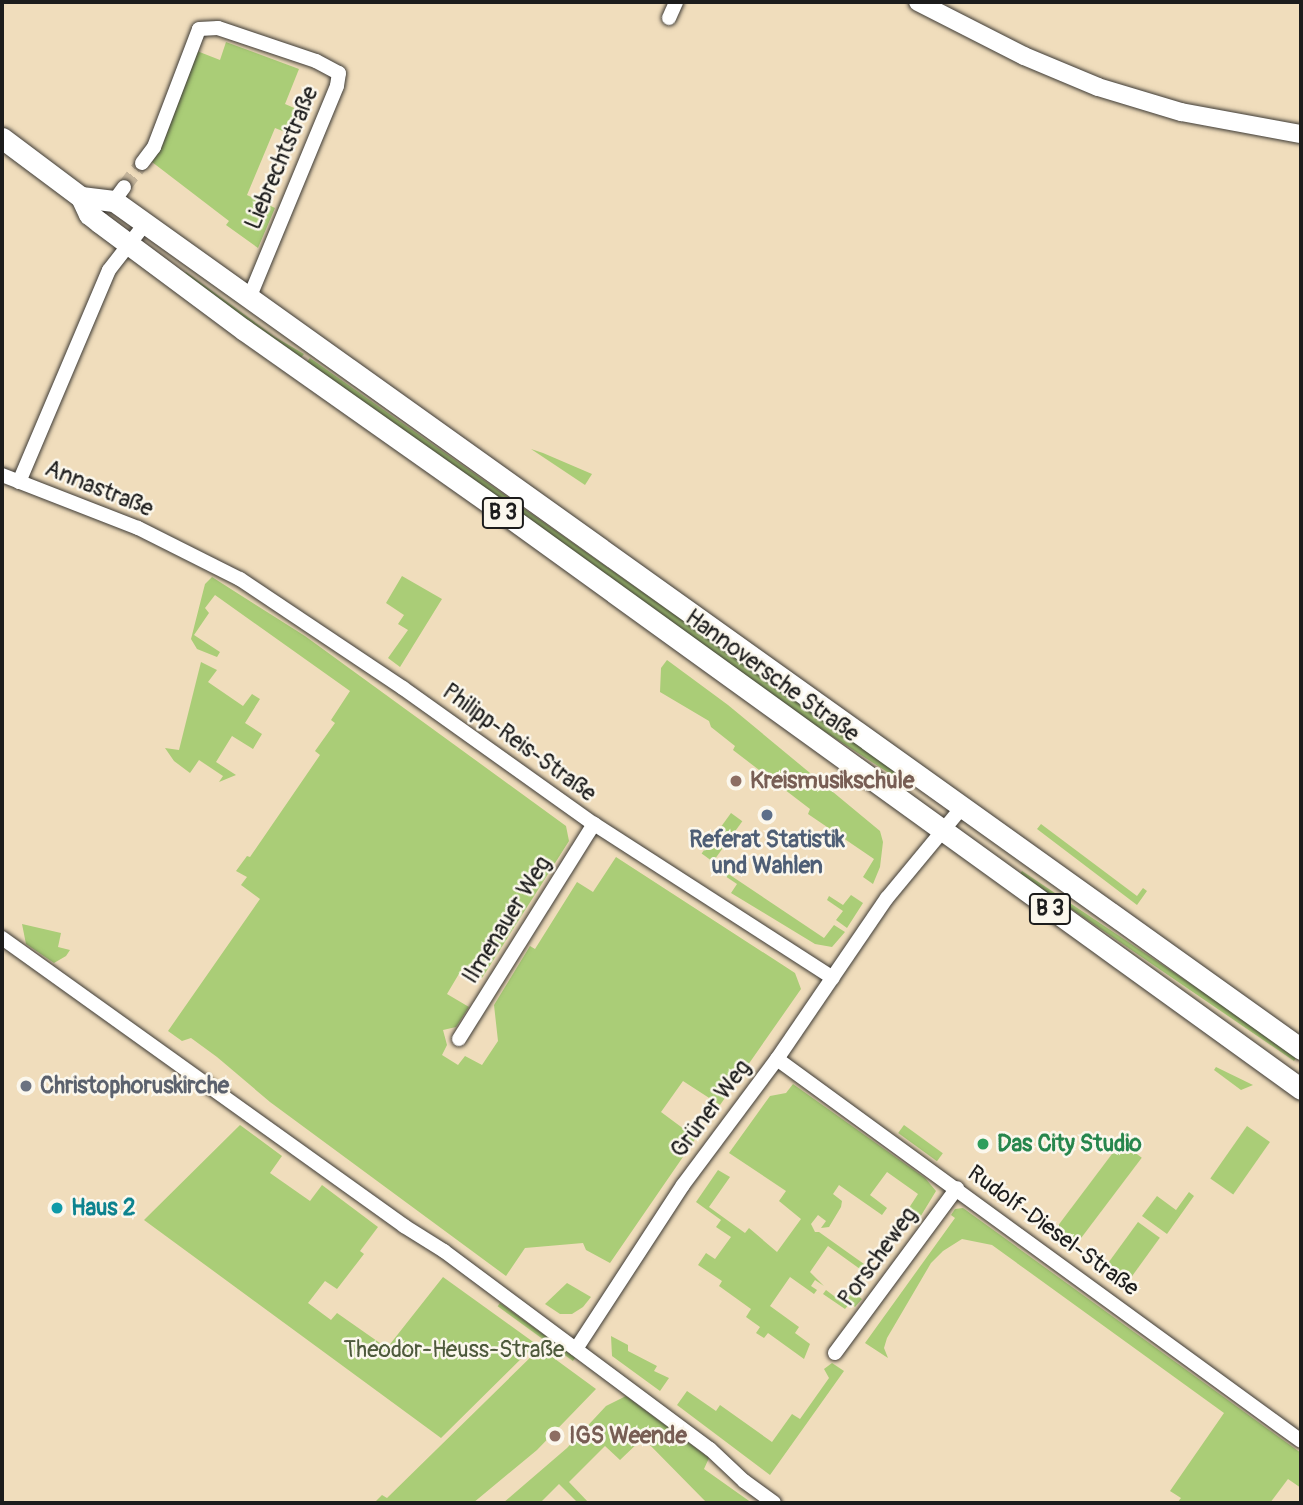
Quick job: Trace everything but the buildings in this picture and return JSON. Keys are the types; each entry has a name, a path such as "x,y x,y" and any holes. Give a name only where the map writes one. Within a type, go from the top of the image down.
{"main road":[{"name":"B 3","path":"2,138 81,198 89,214 125,250"},
{"name":"B 3","path":"81,198 119,194 145,224 248,298"},
{"name":"Hannoversche Straße","path":"125,250 244,330 508,516 937,829 1301,1089"},
{"name":"Hannoversche Straße","path":"248,298 1301,1049"}],"street":[{"path":"669,19 676,2"},
{"path":"918,2 1024,56 1098,87 1181,112 1301,134"},
{"name":"Liebrechtstraße","path":"142,163 154,147 199,29 218,28 316,61 339,73 337,86 248,298"},
{"path":"19,482 109,270 145,224"},
{"name":"Annastraße","path":"2,475 179,547"},
{"name":"Philipp-Reis-Straße","path":"179,547 240,579 313,626 594,824 833,978"},
{"name":"Grüner Weg","path":"576,1349 670,1204 833,978 887,898 895,878 959,803"},
{"name":"Ilmenauer Weg","path":"459,1039 594,824"},
{"path":"2,938 404,1226 444,1251 710,1449 744,1481 774,1503"},
{"name":"Rudolf-Diesel-Straße","path":"777,1059 1301,1441"},
{"name":"Porscheweg","path":"835,1353 957,1188"}],"green space":[{"path":"226,42 299,69 285,104 299,110 290,134 275,128 247,195 275,208 258,248 226,225 229,221 152,162 161,149 197,51 220,60"},
{"path":"186,272 275,337 304,354 300,359 183,276"},
{"path":"310,358 915,784 912,788 810,722 306,363"},
{"path":"531,449 543,453 592,474 585,485"},
{"path":"402,576 442,599 400,667 388,658 408,630 398,624 404,615 386,603"},
{"path":"212,577 305,636 566,826 569,841 482,978 463,967 447,994 469,1007 456,1027 443,1030 447,1045 442,1055 458,1065 465,1056 482,1065 498,1041 494,1005 530,946 535,949 577,882 593,892 616,857 795,973 801,989 720,1105 683,1081 661,1112 696,1138 610,1263 586,1250 583,1243 525,1248 506,1276 270,1102 191,1038 182,1041 168,1031 260,899 241,885 247,877 236,871 247,856 250,857 320,755 315,751 335,723 331,720 350,691 215,595 205,608 209,613 194,635 220,652 217,657 197,649 191,639 205,584"},
{"path":"667,660 728,705 880,831 883,842 880,867 873,884 863,877 874,859 808,814 810,809 733,750 735,746 711,727 709,721 660,692 661,668"},
{"path":"201,662 217,670 208,682 243,706 252,694 260,699 245,723 262,734 253,749 232,736 216,762 236,775 219,782 223,776 199,760 190,773 174,761 165,748 179,750"},
{"path":"731,813 742,821 713,862 702,853"},
{"path":"1041,824 1137,896 1143,888 1147,891 1137,905 1037,829"},
{"path":"1022,871 1242,1018 1296,1058 1294,1061 1020,874"},
{"path":"727,873 824,938 834,925 845,932 832,947 815,944 731,893 737,884 725,876"},
{"path":"851,895 863,903 847,928 836,920 843,911 827,900 829,896 843,905"},
{"path":"22,924 61,933 58,947 70,950 66,956 54,963 26,944"},
{"path":"1216,1067 1253,1085 1241,1090 1214,1070"},
{"path":"793,1084 925,1178 936,1191 919,1219 907,1211 918,1194 887,1172 870,1195 887,1208 882,1215 839,1185 833,1194 842,1201 841,1207 829,1227 821,1228 826,1221 818,1215 811,1224 815,1232 819,1232 864,1264 860,1269 828,1246 810,1272 824,1286 815,1280 811,1286 817,1290 814,1294 790,1277 770,1306 799,1327 795,1333 810,1344 804,1359 768,1333 764,1338 756,1333 760,1327 746,1317 751,1309 719,1286 722,1281 698,1265 706,1253 715,1259 731,1237 716,1227 721,1220 696,1202 718,1170 730,1177 709,1207 745,1233 749,1228 777,1252 801,1219 779,1201 786,1191 729,1153 770,1096 786,1093"},
{"name":"Theodor-Heuss-Straße","path":"240,1125 282,1156 270,1173 310,1201 322,1185 378,1227 360,1251 364,1254 337,1289 325,1281 308,1303 331,1320 337,1313 387,1348 443,1277 536,1344 441,1438 144,1220"},
{"path":"904,1125 943,1153 937,1161 898,1133"},
{"path":"1247,1126 1270,1142 1233,1194 1210,1178"},
{"path":"1121,1142 1142,1158 1077,1243 1057,1227"},
{"path":"1189,1192 1194,1196 1167,1234 1142,1216 1157,1196 1176,1210"},
{"path":"963,1208 1301,1453 1301,1488 1288,1479 1270,1503 1177,1503 1181,1498 1170,1491 1224,1413 992,1245 962,1239 943,1251 931,1263 887,1338 884,1348 888,1358 865,1343 955,1218 951,1215 955,1209"},
{"path":"1138,1222 1160,1238 1129,1280 1107,1264"},
{"path":"567,1283 591,1297 583,1307 572,1314 560,1314 545,1304"},
{"path":"847,1288 862,1299 855,1307 850,1303 845,1309 823,1294 826,1290 838,1299"},
{"path":"500,1303 575,1358 573,1361 498,1306"},
{"path":"611,1336 628,1345 628,1351 657,1366 654,1371 669,1378 660,1391 612,1356"},
{"path":"540,1348 596,1389 537,1450 473,1503 374,1503 382,1495 387,1498"},
{"path":"832,1363 844,1371 770,1475 677,1405 687,1391 716,1411 720,1405 772,1442 792,1414 800,1419 829,1378 824,1369"},
{"path":"626,1396 709,1458 704,1469 752,1503 707,1503 643,1438 620,1460 605,1446 569,1482 589,1503 578,1503 559,1484 540,1503 503,1503 567,1448 606,1406"}],"tunnel":[{"path":"124,187 142,163"}],"place":[{"name":"Kreismusikschule","path":"736,781"},
{"name":"Referat Statistik und Wahlen","path":"767,815"},
{"name":"Christophoruskirche","path":"26,1086"},
{"name":"Das City Studio","path":"983,1144"},
{"name":"Haus 2","path":"57,1208"},
{"name":"IGS Weende","path":"555,1436"}]}
